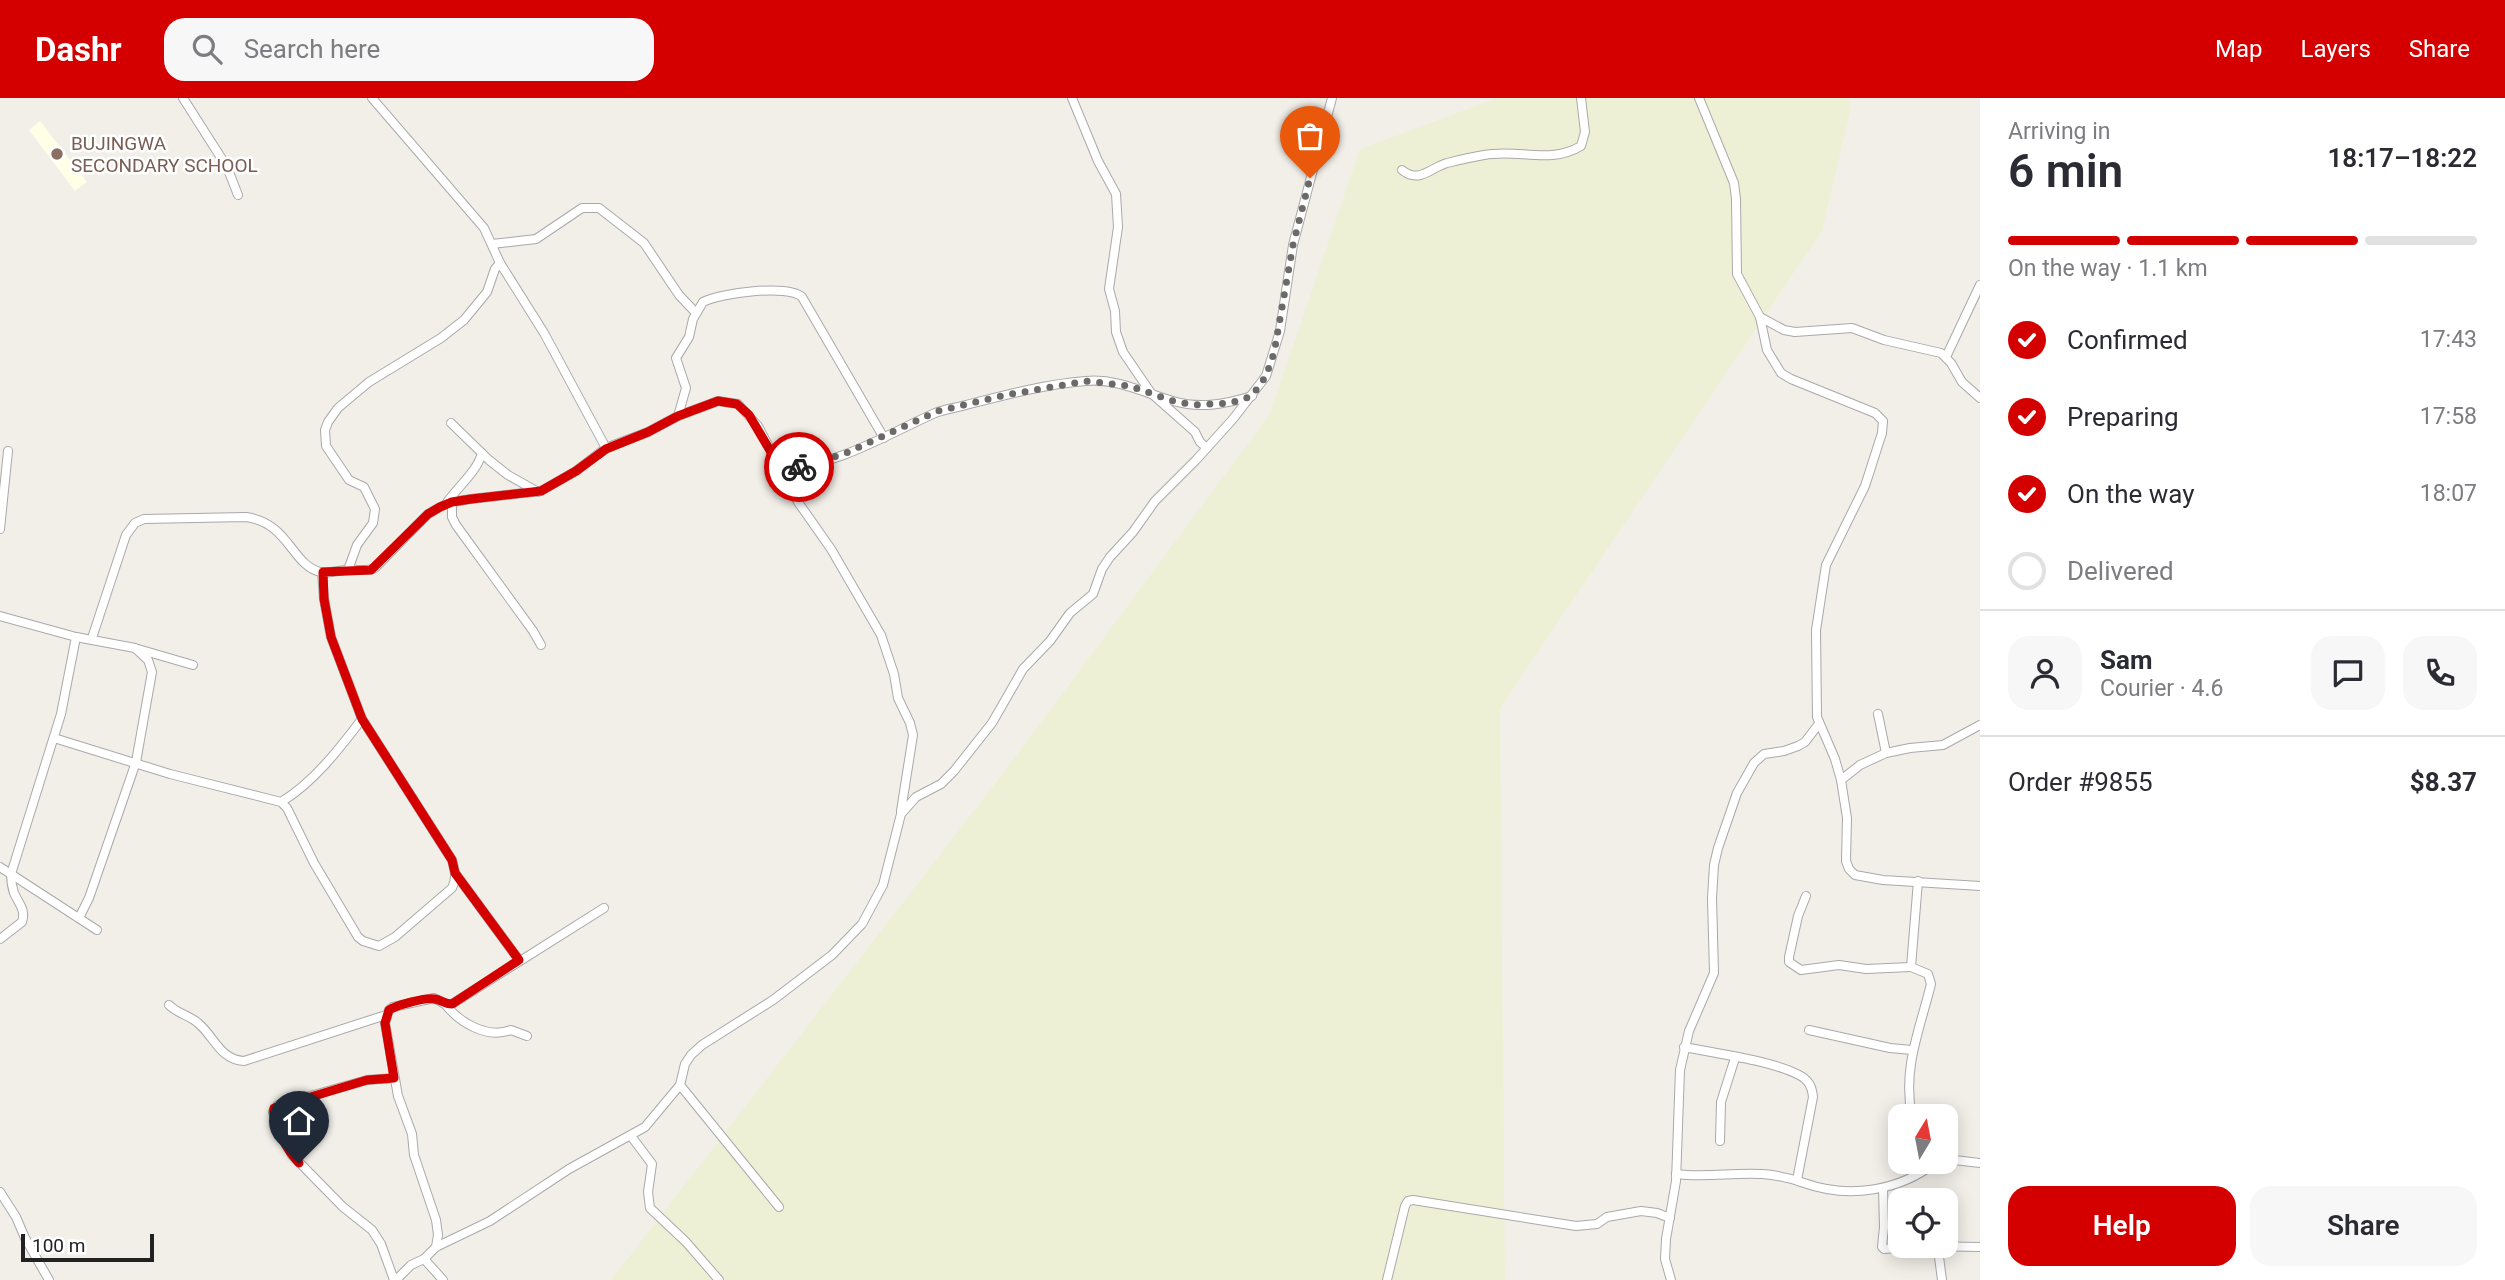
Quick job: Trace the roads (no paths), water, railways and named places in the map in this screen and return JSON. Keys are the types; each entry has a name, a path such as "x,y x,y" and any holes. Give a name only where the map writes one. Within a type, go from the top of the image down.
{"street":[{"path":"184,98 228,167 238,195"},
{"path":"372,98 484,228 500,263 544,333 606,449"},
{"path":"1072,98 1098,161 1116,194 1119,212 1118,235 1109,284 1116,332 1123,352 1151,393 1195,432 1207,448"},
{"path":"901,814 916,797 941,784 954,771 992,723 1023,669 1050,641 1073,610 1093,594 1102,569 1110,557 1133,532 1155,501 1207,448 1266,376 1274,353 1293,245 1332,98"},
{"path":"1402,170 1412,176 1424,175 1445,164 1487,154 1515,153 1536,156 1571,152 1581,146 1585,135 1581,98"},
{"path":"1699,98 1734,183 1737,274 1760,317 1767,350 1781,373 1842,401 1875,412 1883,421 1882,433 1865,486 1823,574 1816,629 1818,725 1835,759 1841,780 1847,818 1846,860 1849,869 1855,875 1866,877 1980,886"},
{"path":"492,244 536,239 582,208 599,208 644,243 679,295 696,313"},
{"path":"348,570 352,553 373,523 375,509 364,487 349,480 327,446 325,430 328,422 338,408 369,382 441,338 464,320 487,292 495,269 500,263"},
{"path":"1946,357 1980,285"},
{"path":"678,416 686,388 676,358 689,337 696,313 703,302 732,292 785,290 798,293 884,438"},
{"path":"1760,317 1784,330 1795,332 1852,328 1884,340 1931,350 1946,357 1962,382 1980,398"},
{"path":"781,469 837,457 884,438 938,411 1006,395 1086,381 1117,383 1194,405 1230,403 1252,396"},
{"path":"92,638 126,536 135,523 144,519 257,518 274,527 312,568 323,572 367,571 375,568 428,514 449,503 538,492 576,471 606,449 718,401 737,404 758,426 798,502 849,578 885,645 898,698 910,723 912,735 901,814 883,885 862,923 832,955 773,1000 702,1045 685,1064 680,1085 653,1120 631,1136 569,1169 489,1221 436,1247 395,1280 381,1244 372,1230 343,1208 292,1155 273,1112 278,1105 298,1099 367,1080 394,1078"},
{"path":"451,423 508,475 538,492"},
{"path":"0,530 8,451"},
{"path":"482,453 476,470 465,478 449,503 452,517 541,645"},
{"path":"323,572 324,599 331,637 362,719 452,860 455,873 519,960"},
{"path":"0,616 76,637 135,648 193,665"},
{"path":"0,939 24,918 13,892 11,874 61,714 76,637"},
{"path":"79,918 89,898 136,762 152,672 148,660 135,648"},
{"path":"1878,714 1886,753"},
{"path":"281,802 293,795 327,762 362,719"},
{"path":"1671,1280 1665,1259 1676,1174 1680,1070 1684,1047 1714,973 1714,865 1742,781 1764,754 1792,750 1805,742 1818,725"},
{"path":"1841,780 1860,765 1886,753 1943,745 1980,725"},
{"path":"54,738 170,774 281,802 287,808 314,863 358,937 371,945 379,946 395,937 428,910 452,888 455,873"},
{"path":"0,867 97,930"},
{"path":"1911,967 1918,881"},
{"path":"1806,895 1798,916 1789,957 1789,962 1795,967 1801,970 1839,965 1866,969 1911,967 1928,974 1931,984 1912,1050 1910,1104"},
{"path":"445,1004 452,1004 604,908"},
{"path":"436,1247 436,1220 414,1156 412,1134 401,1110 386,1016 393,1007 434,998 486,1032 502,1034 511,1030 527,1035"},
{"path":"169,1005 177,1013 200,1025 229,1059 244,1061 386,1016"},
{"path":"1809,1030 1890,1048 1912,1050"},
{"path":"1684,1047 1801,1075 1811,1086 1813,1097 1797,1180"},
{"path":"1720,1141 1721,1102 1735,1058"},
{"path":"680,1085 779,1207"},
{"path":"631,1136 652,1164 649,1208 686,1242 719,1280"},
{"path":"1958,1160 1980,1163"},
{"path":"1676,1174 1708,1177 1764,1174 1836,1189 1883,1188 1906,1181 1915,1174"},
{"path":"1883,1188 1882,1247 1888,1250"},
{"path":"0,1192 49,1280"},
{"path":"1387,1280 1408,1201 1576,1226 1597,1224 1607,1217 1641,1211 1670,1217"},
{"path":"1958,1247 1980,1247"},
{"path":"1939,1258 1942,1280"},
{"path":"424,1259 443,1280"}],"place":[{"name":"BUJINGWA SECONDARY SCHOOL","path":"57,154"}]}
